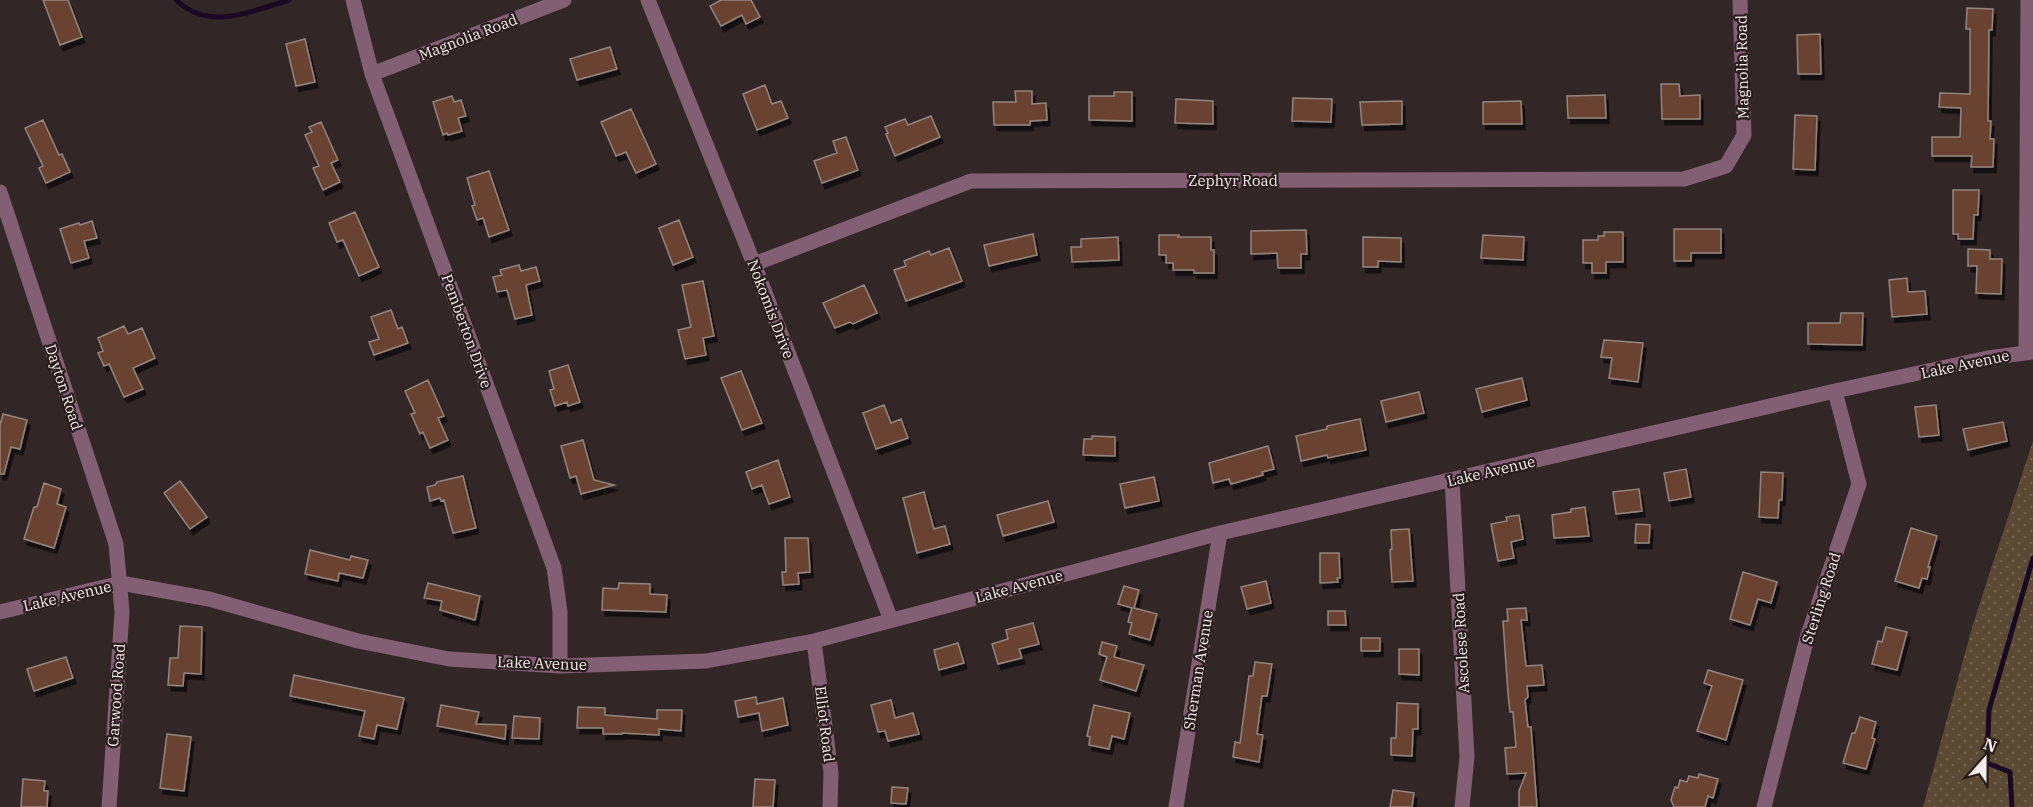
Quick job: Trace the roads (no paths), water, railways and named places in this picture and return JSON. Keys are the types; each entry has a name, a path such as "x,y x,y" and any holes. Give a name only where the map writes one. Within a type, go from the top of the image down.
{"street":[{"name":"Pemberton Drive","path":"353,0 372,74 554,568 560,612 560,666"},
{"name":"Magnolia Road","path":"372,74 564,0"},
{"name":"Nokomis Drive","path":"648,0 754,264 891,620"},
{"name":"Magnolia Road","path":"1726,166 1744,135 1740,0"},
{"path":"2028,0 2029,352"},
{"name":"Zephyr Road","path":"754,264 970,181 1684,179 1726,166"},
{"name":"Dayton Road","path":"0,192 116,544 121,584"},
{"name":"Lake Avenue","path":"0,612 121,584 209,599 358,641 449,659 560,666 706,661 814,641 1220,532 1835,391 2029,352"},
{"name":"Sterling Road","path":"1764,807 1807,638 1859,484 1835,391"},
{"name":"Ascolese Road","path":"1452,480 1467,757 1462,807"},
{"name":"Sherman Avenue","path":"1176,807 1220,532"},
{"name":"Garwood Road","path":"109,807 122,612 121,584"},
{"name":"Elliot Road","path":"814,641 831,773 830,807"}],"waterway":[{"path":"176,0 189,10 217,17 246,13 289,0"},
{"path":"2012,807 2010,772 1987,763 1989,710 2033,558"}]}
